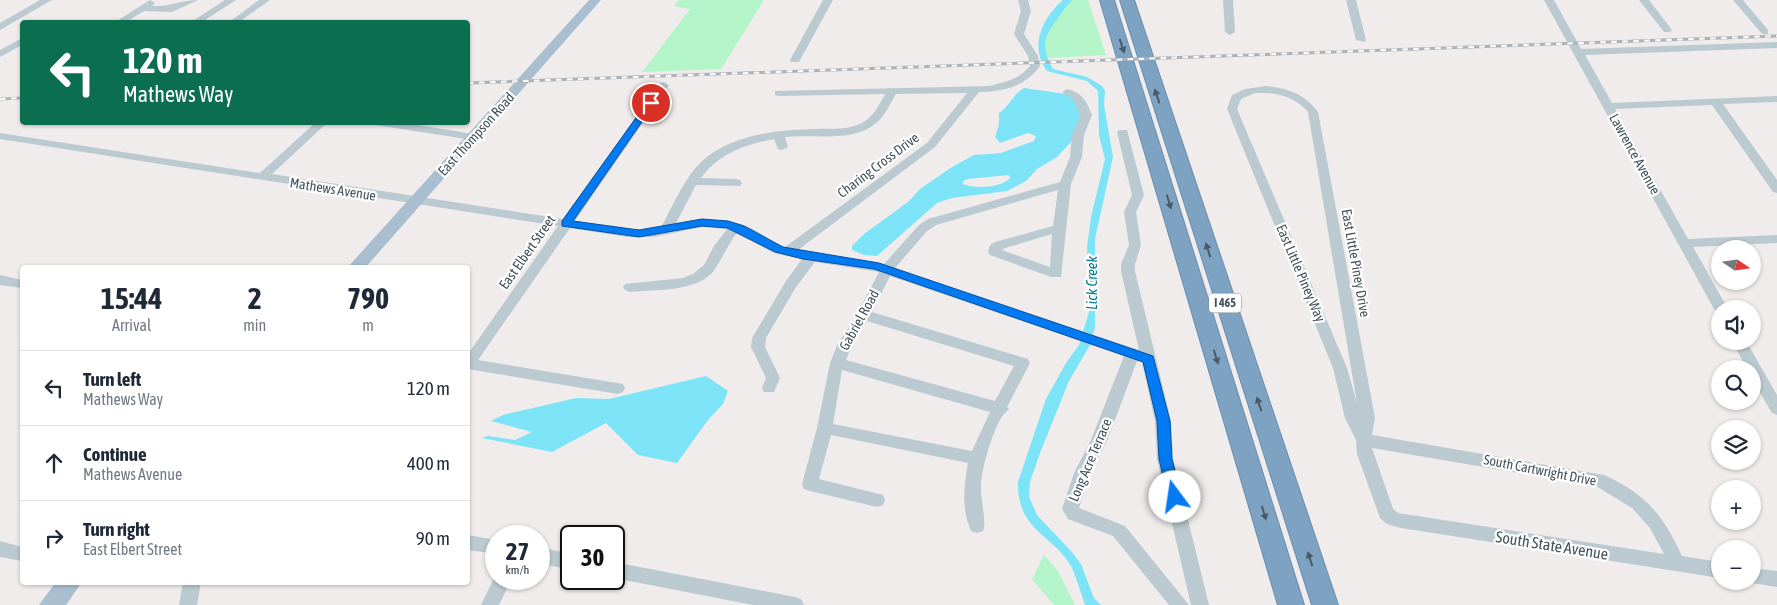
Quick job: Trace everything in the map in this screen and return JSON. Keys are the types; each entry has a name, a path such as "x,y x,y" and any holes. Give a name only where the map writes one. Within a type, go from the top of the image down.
{"highway":[{"name":"I 465","path":"1107,0 1291,605"},
{"name":"I 465","path":"1127,0 1325,605"}],"main road":[{"name":"East Thompson Road","path":"358,265 595,0"},
{"path":"51,605 68,585"}],"street":[{"path":"0,27 47,0"},
{"path":"123,20 154,0"},
{"path":"142,8 169,10 193,0"},
{"path":"199,20 231,0"},
{"path":"236,20 265,0"},
{"path":"795,60 828,0"},
{"path":"779,93 975,90 1004,86 1021,80 1036,66 1033,56 1019,34 1026,11 1023,0"},
{"path":"1228,0 1230,32"},
{"path":"1351,0 1361,40"},
{"name":"Lawrence Avenue","path":"1549,0 1716,300"},
{"path":"1644,0 1668,30"},
{"path":"1738,0 1765,32"},
{"path":"0,54 20,43"},
{"path":"1579,52 1777,45"},
{"name":"East Elbert Street","path":"470,361 664,85"},
{"path":"666,230 693,181 706,164 728,149 752,140 778,134 840,131 862,127 875,118 893,90"},
{"name":"Charing Cross Drive","path":"787,252 931,145 975,90"},
{"name":"East Little Piney Way","path":"1298,98 1278,91 1254,90 1236,97 1232,109 1344,379 1353,418 1364,440 1365,454 1386,513"},
{"path":"1059,228 1000,245 995,251 1000,256 1056,274 1059,228 1065,184 1076,157 1078,136 1086,115 1079,98 1067,92"},
{"name":"East Little Piney Drive","path":"1298,98 1308,105 1313,112 1367,418 1364,440"},
{"path":"1608,106 1777,99"},
{"path":"1715,101 1777,189"},
{"path":"261,178 320,125"},
{"path":"395,125 473,137"},
{"path":"1123,132 1138,195 1130,212 1135,245 1128,264 1128,271 1163,421 1165,459 1200,605"},
{"path":"778,134 782,147"},
{"name":"Mathews Avenue","path":"0,136 415,202 631,233 666,230 706,222 735,227 770,246 787,252 848,261 886,270 1149,359"},
{"path":"693,181 736,183"},
{"name":"Gabriel Road","path":"877,500 810,484 825,428 837,363 845,343 857,328 886,270 923,228 932,222 1065,184"},
{"path":"630,287 685,282 698,277 709,268 720,246 735,227"},
{"path":"1685,243 1777,239"},
{"path":"769,388 773,378 758,347 759,338 811,257"},
{"path":"0,280 20,284"},
{"path":"864,315 1023,364 977,458 972,494 978,526"},
{"path":"1745,350 1771,389 1777,409"},
{"name":"Long Acre Terrace","path":"1132,354 1098,441 1082,472 1070,509 1074,514 1118,531 1180,605"},
{"path":"1335,357 1356,358"},
{"path":"837,363 1000,408"},
{"path":"470,364 618,388"},
{"path":"825,428 977,458"},
{"name":"South Cartwright Drive","path":"1364,440 1598,480 1624,492 1651,514 1665,536 1677,564"},
{"name":"South State Avenue","path":"1386,513 1393,519 1402,521 1711,569"},
{"path":"470,543 485,545"},
{"path":"0,549 20,554"},
{"path":"625,572 795,605"},
{"path":"1761,577 1777,579"},
{"path":"188,605 191,585"},
{"path":"490,605 498,590"}],"green space":[{"path":"679,0 764,0 721,69 642,72 690,9 674,6"},
{"path":"1073,0 1088,0 1106,55 1047,58 1045,43 1051,26 1067,4"},
{"path":"1044,555 1058,571 1075,605 1054,605 1032,579"}],"water":[{"name":"Lick Creek","path":"1063,0 1073,0 1066,6 1049,31 1045,43 1047,55 1053,69 1087,77 1102,86 1105,91 1104,105 1113,157 1095,239 1095,328 1090,345 1069,381 1040,453 1030,482 1029,497 1037,515 1081,564 1094,598 1101,605 1085,605 1072,568 1056,547 1030,522 1023,512 1019,499 1018,482 1046,399 1066,363 1079,345 1089,312 1087,247 1091,217 1105,159 1099,135 1098,91 1087,81 1047,71 1039,52 1040,33 1044,24 1049,15"},
{"path":"1024,88 1066,94 1077,101 1081,118 1071,142 1057,157 1037,169 1026,181 1007,191 952,198 937,203 877,256 864,255 852,250 852,246 864,234 908,202 920,189 952,167 974,155 1001,153 1034,141 1036,136 1028,133 1000,143 995,137 999,124 999,113","holes":["1009,175 1010,178 1001,184 988,187 974,187 963,184 963,181 968,179"]},
{"path":"706,376 728,391 723,404 708,420 677,463 638,455 606,423 552,452 482,438 488,436 515,440 532,432 491,421 503,415 576,398 609,399"}],"railway":[{"path":"470,83 1777,36"},
{"path":"0,99 20,98"}],"route":[{"path":"651,103 566,223 639,234 654,233 702,223 728,225 741,229 779,250 803,256 876,266 1149,359 1163,421 1165,459 1175,497"}]}
